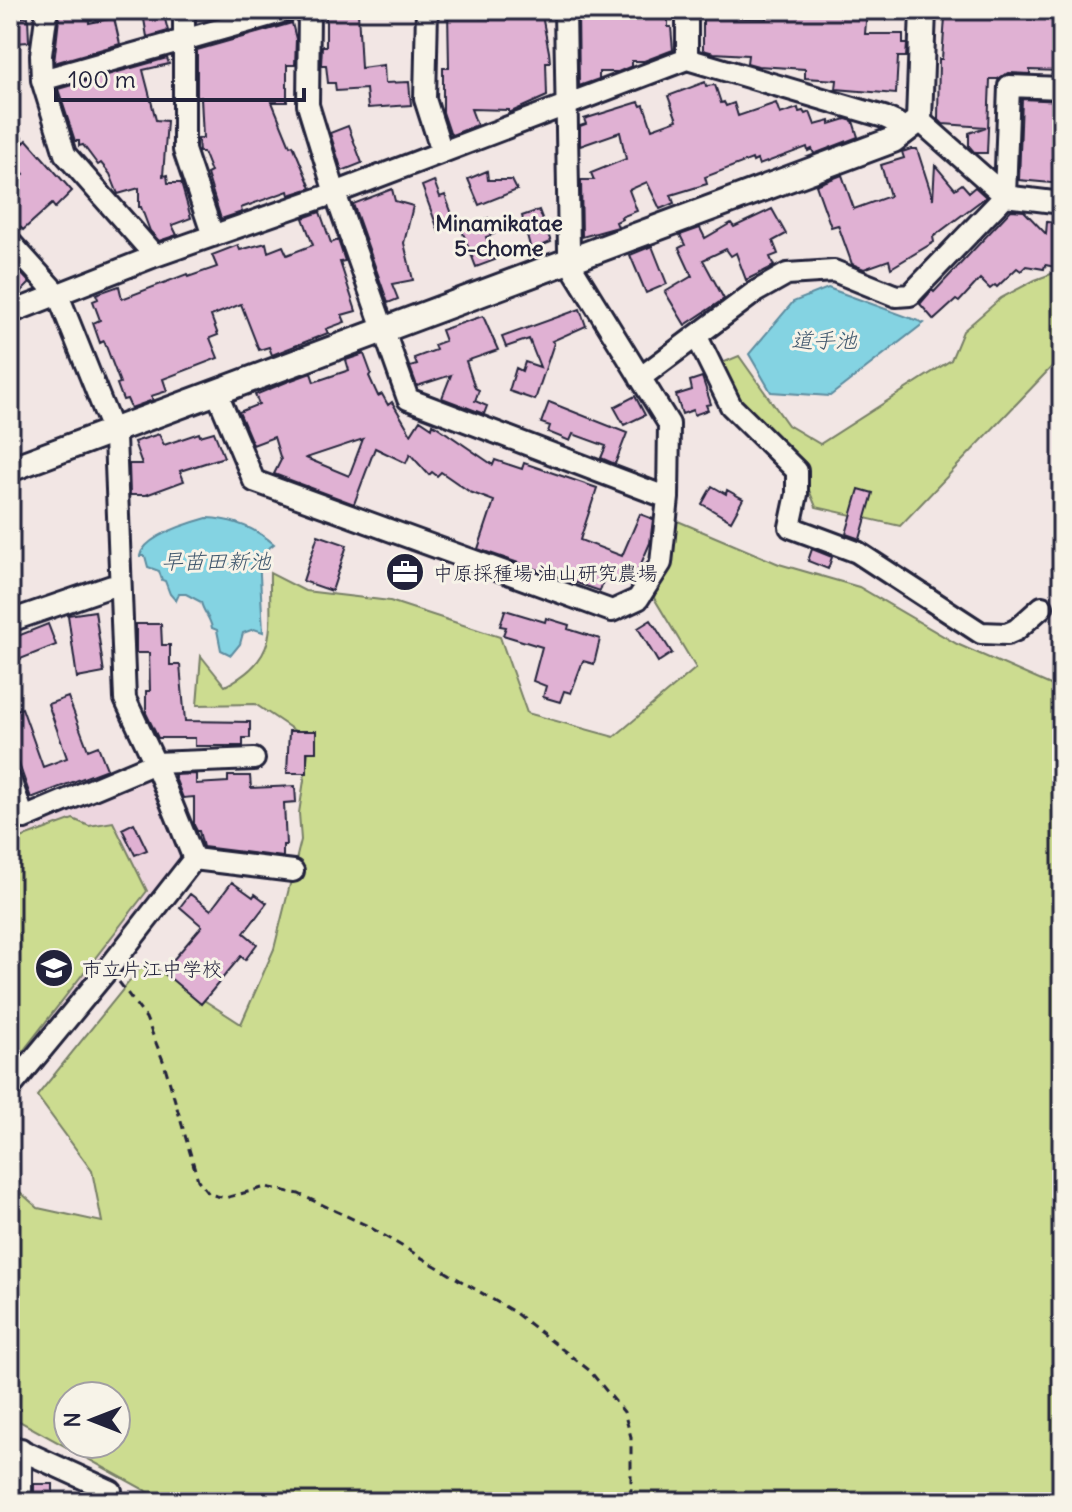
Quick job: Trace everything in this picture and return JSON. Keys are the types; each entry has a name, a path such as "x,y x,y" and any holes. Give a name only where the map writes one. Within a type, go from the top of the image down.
{"street":[{"path":"47,10 41,55 42,80 65,154 155,256"},
{"path":"184,10 184,150 213,236"},
{"path":"42,80 289,10"},
{"path":"309,10 308,105 335,193 408,399 668,498"},
{"path":"427,10 425,99 442,152"},
{"path":"217,393 254,481 612,611 638,599 661,563 668,498 669,424 575,272 569,251 565,10"},
{"path":"687,10 687,59"},
{"path":"10,469 893,140 911,127 923,10"},
{"path":"10,313 155,256 335,193 687,59 911,127 1005,196 1062,203"},
{"path":"640,378 755,292 787,274 834,271 896,296 910,295 1005,196 1009,86 1062,88"},
{"path":"10,242 58,295 115,437 125,699 194,859"},
{"path":"697,337 731,406 797,471 797,494 790,527 857,552 981,633 1007,634 1042,607"},
{"path":"10,621 112,586 120,589"},
{"path":"10,780 24,818 155,763 254,759"},
{"path":"194,859 293,871"},
{"path":"10,1088 194,859"},
{"path":"16,1447 21,1502"},
{"path":"16,1447 111,1491 110,1502"}],"path":[{"path":"109,968 146,1018 164,1063 198,1180 209,1194 225,1198 266,1187 299,1194 366,1225 514,1312 589,1370 624,1412 631,1437 631,1502"}],"shaded area":[{"name":"市立片江中学校","path":"147,778 185,856 10,1079 10,808 18,826"}],"green space":[{"path":"1062,270 1062,356 900,526 816,507 798,464 743,407 731,390 722,363 739,356 788,425 820,444 951,360 963,331 1001,298"},
{"path":"673,519 779,564 859,587 957,644 1062,690 1062,1502 166,1502 90,1460 132,1460 132,1380 52,1380 52,1439 10,1416 10,1183 38,1208 102,1222 92,1171 37,1096 145,962 241,1024 274,949 301,840 299,813 310,741 255,704 197,705 201,656 225,686 256,664 264,652 270,625 270,573 305,591 390,601 500,637 527,713 614,737 696,668 654,598"},
{"name":"市立片江中学校","path":"73,819 89,826 113,822 147,891 10,1068 10,842"}],"water":[{"name":"道手池","path":"828,288 924,323 830,396 771,392 749,354 793,302"},
{"name":"早苗田新池","path":"207,518 243,525 274,544 259,556 263,632 254,629 243,633 240,644 231,655 221,650 217,630 212,628 201,602 186,594 179,594 176,601 159,571 148,567 145,556 140,556 143,549 158,537"}],"building":[{"path":"60,10 88,10 89,23 114,18 120,44 54,63"},
{"path":"448,10 480,10 480,18 508,18 506,10 541,10 550,62 546,62 547,96 509,113 509,110 471,109 477,125 452,135 443,112 443,68 449,68"},
{"path":"578,10 668,10 673,50 644,61 632,61 632,66 618,72 599,72 599,79 579,86"},
{"path":"768,10 867,10 865,34 903,34 903,44 907,44 906,57 898,57 896,94 836,89 837,80 805,78 805,69 758,66 747,63 748,55 703,50 703,15 724,13 724,17 767,19"},
{"path":"972,10 1045,10 1062,18 1062,71 1030,70 1030,74 1009,73 998,79 990,79 987,153 975,153 969,146 969,133 986,127 943,124 938,119 939,59 942,59 945,18 970,19"},
{"path":"358,11 361,68 384,65 385,83 409,82 411,105 368,108 366,89 336,91 335,83 328,83 326,65 321,65 322,46 326,46 326,16"},
{"path":"164,15 168,31 147,37 144,19"},
{"path":"28,17 29,42 14,43 13,18"},
{"path":"292,23 296,39 295,65 287,65 287,102 272,102 311,188 289,195 288,191 241,208 242,212 221,219 207,174 211,172 203,152 199,152 198,139 203,138 201,97 197,97 197,50"},
{"path":"167,58 169,64 143,70 156,120 167,121 163,176 167,175 168,183 181,183 191,218 172,225 177,235 159,241 150,231 139,207 139,188 118,194 110,174 101,163 98,165 83,145 79,146 79,141 75,141 58,89"},
{"path":"705,82 706,86 715,85 721,103 724,102 726,106 734,103 738,116 776,103 780,114 798,108 805,114 810,112 815,125 846,119 853,121 858,137 814,154 807,147 759,165 757,160 753,162 752,159 705,177 707,184 671,195 674,203 660,209 647,182 629,190 637,211 621,217 616,222 618,227 582,237 581,180 594,180 591,173 626,159 620,132 580,146 580,126 586,124 584,119 639,102 641,106 644,105 652,129 677,120 668,96"},
{"path":"1022,99 1062,101 1062,184 1019,180"},
{"path":"10,110 24,143 27,140 72,191 55,208 52,204 23,230 10,216 10,187 24,174 10,158"},
{"path":"348,126 362,163 342,171 330,133"},
{"path":"917,149 933,199 935,165 955,189 962,184 969,192 975,187 986,197 933,237 934,242 891,268 889,260 864,269 852,264 838,225 831,227 816,185 842,175 854,209 890,196 881,165 904,158 902,152"},
{"path":"487,171 488,180 512,180 517,190 479,205 468,179"},
{"path":"434,181 440,197 445,195 456,225 439,232 422,186"},
{"path":"392,189 395,201 413,206 404,243 413,280 392,284 398,299 388,303 353,204"},
{"path":"772,209 786,234 773,241 778,254 770,257 774,266 746,280 736,253 731,256 726,249 703,260 724,299 685,325 665,292 692,276 679,248 685,245 680,235 700,228 705,238 731,223 734,227"},
{"path":"539,210 551,242 531,250 522,216"},
{"path":"1011,210 1024,211 1046,234 1047,222 1062,224 1056,267 1026,266 1021,271 1017,268 997,287 995,285 990,289 980,279 959,302 956,300 934,320 920,304"},
{"path":"320,212 331,243 338,240 345,261 340,262 356,311 342,315 345,322 326,329 328,333 272,355 269,347 259,350 241,304 211,316 218,335 210,338 218,358 163,379 167,391 151,396 153,400 131,408 127,399 123,400 104,341 100,343 93,323 100,320 93,301 98,299 96,294 119,286 122,299 187,274 188,277 217,267 212,255 238,245 240,250 266,243 268,252 283,246 287,255 313,245 303,218"},
{"path":"488,218 494,234 486,237 495,260 476,267 461,228"},
{"path":"652,246 667,284 646,293 630,255"},
{"path":"15,267 30,283 10,299 10,273"},
{"path":"580,309 586,326 552,341 554,343 535,400 509,391 516,368 522,371 525,362 540,367 529,339 506,347 502,337"},
{"path":"483,316 498,350 466,361 475,388 479,390 475,401 487,406 484,414 442,398 451,375 417,386 410,367 417,365 414,358 436,350 434,345 445,341 441,330"},
{"path":"364,354 378,396 382,394 388,405 392,402 411,434 420,420 432,428 433,424 493,465 495,460 522,469 524,463 597,488 580,540 622,556 640,514 653,519 650,543 632,585 605,575 600,591 478,549 494,501 470,492 441,472 437,476 432,472 429,475 410,454 406,463 375,448 354,504 274,474 281,460 274,437 253,445 239,412 259,404 255,395 289,381 311,373 314,382 349,370 346,360","holes":["363,439 349,476 306,458"]},
{"path":"702,377 711,404 706,405 708,410 694,415 693,410 682,414 676,395 692,390 690,381"},
{"path":"635,396 645,415 624,425 614,407"},
{"path":"549,402 627,433 615,464 601,458 606,446 573,434 570,441 548,432 550,426 541,423"},
{"path":"214,432 224,457 180,471 184,481 146,495 130,495 129,464 142,464 134,442 159,434 164,445 199,433 200,436"},
{"path":"712,486 743,499 731,521 702,504"},
{"path":"859,489 873,493 860,539 846,534"},
{"path":"318,535 347,545 332,591 303,581"},
{"path":"812,549 832,557 828,569 808,561"},
{"path":"505,610 545,622 546,618 569,625 568,629 600,639 594,664 583,661 571,693 564,691 560,702 543,697 546,686 533,681 542,647 503,635 506,627 500,626"},
{"path":"95,611 104,673 77,678 68,615"},
{"path":"651,620 672,653 658,662 638,628"},
{"path":"48,624 56,645 18,660 10,639"},
{"path":"136,624 161,624 162,645 170,645 170,665 180,665 185,721 250,722 250,738 243,738 243,746 195,746 195,738 158,738 146,713 146,691 150,691 149,653 136,653"},
{"path":"68,697 88,750 98,746 107,769 31,798 10,739 10,712 22,708 43,767 67,758 48,704"},
{"path":"289,731 316,731 316,752 307,752 307,773 287,773"},
{"path":"196,774 196,784 228,782 228,776 250,776 251,788 295,786 296,802 284,803 286,845 283,845 283,857 203,847 194,825 194,797 183,798 174,775"},
{"path":"134,823 147,850 135,855 122,829"},
{"path":"232,882 267,903 244,933 257,944 245,960 241,956 201,1004 163,972 202,926 180,907 190,894 211,910"},
{"path":"34,1484 53,1484 53,1502 34,1501"}],"place":[{"name":"中原採種場 油山研究農場","path":"405,572"},
{"name":"市立片江中学校","path":"54,968"}],"district":[{"name":"Minamikatae 5-chome","path":"499,236"}]}
